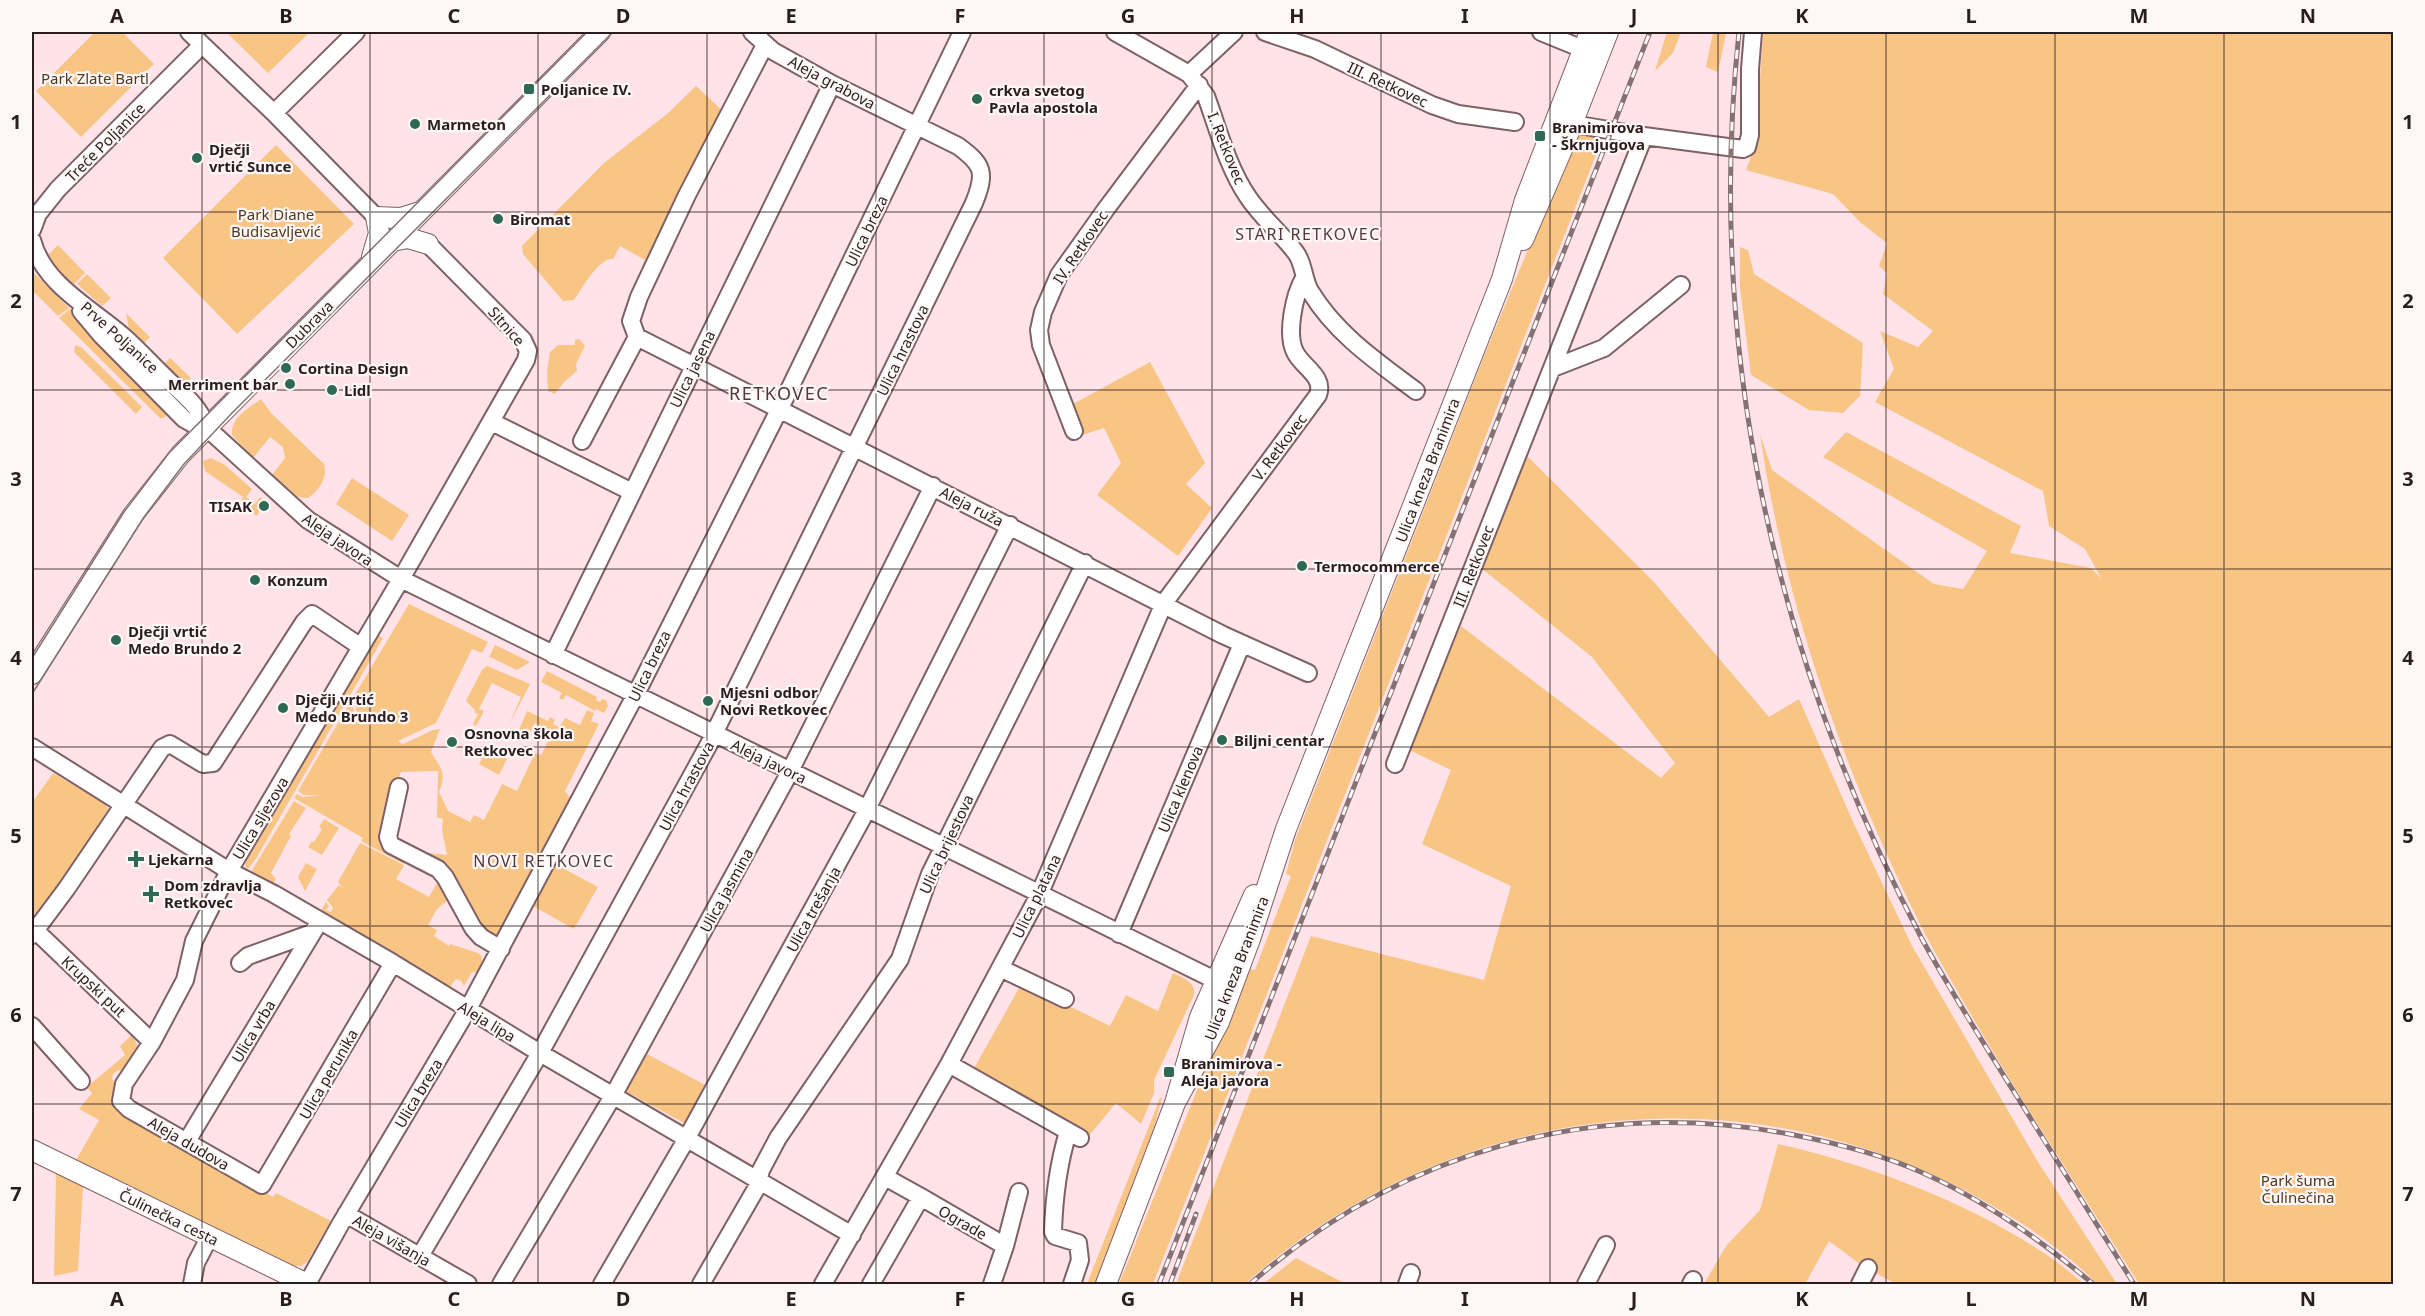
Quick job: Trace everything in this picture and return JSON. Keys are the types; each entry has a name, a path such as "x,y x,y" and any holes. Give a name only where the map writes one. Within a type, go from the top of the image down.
{"main road":[{"name":"Dubrava","path":"32,674 139,507 172,464 392,241 582,41 600,32"},
{"name":"Ulica kneza Branimira","path":"1106,1284 1176,1103 1219,1022 1223,985 1502,279 1526,200 1590,45 1608,32"},
{"name":"Ulica kneza Branimira","path":"1502,279 1539,207 1573,124 1590,45"},
{"path":"366,267 378,241 376,217 401,218 421,211 421,222 428,244"},
{"path":"392,241 408,238 428,244"},
{"name":"Čulinečka cesta","path":"32,1150 307,1284"}],"street":[{"path":"189,32 274,113 376,217"},
{"path":"274,113 356,32"},
{"name":"Aleja grabova","path":"752,32 765,45 832,84 958,146 975,158 982,170"},
{"name":"Ulica breza","path":"307,1284 468,1009 635,696 779,408 962,32"},
{"path":"1114,32 1194,79"},
{"name":"IV. Retkovec","path":"1074,431 1041,345 1039,330 1042,312 1059,274 1194,79 1234,32"},
{"name":"III. Retkovec","path":"1265,32 1315,50 1432,105 1458,114 1515,122"},
{"path":"1542,32 1590,45"},
{"path":"1573,124 1740,150 1747,147 1750,135 1750,69 1754,32"},
{"name":"Treće Poljanice","path":"32,210 58,189 202,45"},
{"path":"582,441 637,337 631,321 639,297 687,195 765,45"},
{"name":"I. Retkovec","path":"1194,79 1206,96 1241,186 1258,211 1296,252 1301,262 1304,278 1311,291 1349,340 1416,391"},
{"name":"Ulica jasena","path":"553,655 832,84"},
{"name":"III. Retkovec","path":"1395,764 1644,136"},
{"name":"Ulica hrastova","path":"420,1256 540,1053 714,734 975,203 982,184 982,170"},
{"name":"Treće Poljanice","path":"32,231 38,214 58,189"},
{"path":"32,231 32,240"},
{"name":"Prve Poljanice","path":"32,240 36,253 52,277"},
{"name":"Sitnice","path":"401,579 492,422 526,360 528,351 523,340 428,244"},
{"name":"Prve Poljanice","path":"32,262 124,337 191,401 203,417 206,428"},
{"name":"V. Retkovec","path":"1164,603 1318,395 1320,388 1318,381 1295,354 1291,335 1295,299 1304,278"},
{"path":"1553,368 1604,348 1681,285"},
{"name":"Aleja ruža","path":"637,337 1242,644 1308,673"},
{"path":"492,422 632,492"},
{"name":"Aleja javora","path":"206,428 308,520 401,579 1223,985"},
{"name":"Ulica jasmina","path":"501,1284 613,1096 790,771 933,486"},
{"name":"Ulica trešanja","path":"602,1284 686,1139 867,809 1010,525"},
{"name":"Ulica brijestova","path":"701,1284 757,1187 777,1138 900,959 912,930 924,888 1084,563"},
{"name":"Ulica sljezova","path":"121,1096 124,1084 153,1042 185,980 194,941 229,871 401,579"},
{"name":"Ulica platana","path":"823,1284 949,1064 1039,895 1164,603"},
{"path":"124,804 162,748 170,744 203,764 213,764 304,622 312,614 361,647"},
{"name":"Ulica klenova","path":"1119,934 1242,644"},
{"name":"Aleja lipa","path":"32,747 229,871 274,894 316,927 393,963 540,1053 852,1235"},
{"path":"399,787 388,837 391,845 438,869 445,877 473,928 481,937 501,949"},
{"name":"Krupski put","path":"124,804 34,933 153,1042"},
{"path":"240,963 248,956 316,927"},
{"name":"Ulica vrba","path":"187,1141 316,927"},
{"name":"Ulica perunika","path":"262,1185 393,963"},
{"path":"1000,968 1065,999"},
{"path":"32,1026 81,1081"},
{"path":"949,1064 1074,1135 1060,1158 1054,1202 1053,1232 1055,1236 1078,1243 1080,1260 1072,1284"},
{"name":"Aleja dudova","path":"121,1096 121,1101 129,1109 262,1185"},
{"path":"871,1284 921,1197 885,1178"},
{"name":"Ograde","path":"992,1284 1019,1192"},
{"name":"Ograde","path":"921,1197 1005,1246"},
{"name":"Aleja višanja","path":"346,1214 468,1284"},
{"path":"190,1284 196,1263 210,1236"},
{"path":"1586,1284 1606,1245"},
{"path":"1860,1284 1868,1268"}],"green space":[{"name":"Park Zlate Bartl","path":"95,32 122,32 154,64 81,137 36,91"},
{"path":"226,32 310,32 268,73"},
{"path":"1667,32 1681,32 1673,53 1655,71"},
{"path":"1713,32 1726,34 1718,72 1706,67"},
{"name":"Park šuma Čulinečina","path":"1763,32 2393,32 2393,1284 2139,1284 2009,1078 1925,934 1869,814 1822,690 1786,564 1771,499 1760,434 1772,470 1934,584 1963,589 1987,551 1823,457 1846,432 2021,526 2010,553 2091,568 2101,578 2085,549 2049,526 2043,491 1875,402 1894,369 1880,331 1918,347 1933,331 1883,294 1887,273 1879,266 1887,243 1861,223 1833,194 1746,170 1756,144"},
{"path":"696,86 724,112 646,267 642,266 645,260 620,246 613,259 607,260 596,269 574,300 563,301 523,254 522,246 604,163 667,114"},
{"path":"1583,133 1603,137 1153,1284 1119,1284 1246,968 1255,970 1291,876 1286,874 1295,840 1484,356 1574,138"},
{"name":"Park Diane Budisavljević","path":"276,145 354,224 237,334 163,258"},
{"path":"58,245 85,273 73,285 46,257"},
{"path":"1740,247 1748,250 1754,274 1863,343 1860,396 1843,413 1809,410 1751,375 1740,288"},
{"path":"33,272 69,308 58,316 32,290"},
{"path":"87,274 111,298 102,306 77,284"},
{"path":"70,309 88,331 169,414 160,418 59,318"},
{"path":"126,313 150,337 144,343 129,329"},
{"path":"579,339 585,346 576,364 577,371 555,394 548,391 547,372 550,352 558,345 575,345 575,340"},
{"path":"75,345 81,347 142,407 136,414 74,352"},
{"path":"170,358 190,377 188,387 164,364"},
{"path":"1150,362 1205,463 1186,484 1212,508 1178,556 1097,495 1121,463 1104,428 1079,436 1066,408"},
{"path":"261,399 271,413 324,464 325,474 322,483 308,498 298,497 272,475 285,458 283,447 270,437 253,458 232,435 237,419"},
{"path":"1526,455 1653,581 1769,717 1799,699 1854,824 1912,946 2038,1162 2117,1284 2097,1283 2039,1235 1977,1197 1866,1149 1773,1126 1679,1119 1585,1125 1493,1145 1405,1178 1322,1225 1245,1284 1176,1284 1311,936 1484,980 1511,886 1422,844 1451,770 1407,749 1461,626 1661,778 1675,763 1592,657 1481,568"},
{"path":"211,458 225,465 252,489 246,497 255,504 260,497 264,500 259,505 266,511 260,510 257,516 239,504 243,497 205,471 203,461"},
{"path":"352,478 409,515 392,541 336,504"},
{"path":"409,604 488,642 482,653 472,649 436,723 398,741 403,744 440,729 431,752 442,771 443,780 439,792 448,811 470,822 474,815 484,820 502,784 517,791 535,753 541,755 553,732 535,723 529,735 519,730 527,711 548,721 550,717 555,720 553,724 559,727 565,718 580,725 587,710 594,713 591,721 599,724 565,791 572,800 498,942 492,941 431,860 430,853 447,855 442,830 443,819 437,817 438,771 401,772 380,829 434,870 452,897 437,909 428,925 437,930 434,936 449,946 450,944 481,955 483,966 480,973 472,972 464,986 456,979 448,989 319,914 326,902 329,906 326,910 331,912 333,908 327,900 339,885 343,888 338,882 360,843 404,865 396,879 429,897 438,881 406,862 404,864 361,841 363,838 294,798 297,794 303,797 321,795 304,795 298,791 351,701 357,721 360,722 353,698"},
{"path":"377,635 383,638 257,857 248,869 245,868 246,862"},
{"path":"495,645 530,662 517,670 489,657"},
{"path":"487,666 530,684 509,725 521,697 492,683 479,709 484,711 476,726 473,724 478,714 466,701 482,670"},
{"path":"547,671 597,697 596,700 600,702 602,699 606,700 608,706 604,713 596,709 595,711 566,695 563,700 559,698 562,693 541,682"},
{"path":"487,749 507,759 499,775 479,764"},
{"path":"53,773 106,804 108,809 56,891 32,921 32,803"},
{"path":"294,801 306,808 289,834 291,836 271,873 276,879 272,885 251,872"},
{"path":"324,819 339,828 322,855 308,847 322,829 319,827"},
{"path":"306,863 317,869 305,891 298,877"},
{"path":"555,864 598,887 574,929 533,906"},
{"path":"1173,973 1191,984 1194,995 1154,1080 1154,1093 1141,1124 1116,1103 1087,1138 972,1072 1022,983 1110,1026 1126,995 1158,1011"},
{"path":"132,1035 137,1046 135,1058 126,1072 118,1070 113,1074 112,1079 138,1118 273,1197 276,1193 331,1221 307,1262 301,1266 293,1266 75,1162 99,1120 79,1109 92,1093 87,1087 125,1055 120,1046"},
{"path":"647,1054 709,1087 688,1125 625,1091"},
{"path":"1160,1098 1162,1098 1154,1127 1095,1284 1087,1284"},
{"path":"1778,1144 1857,1166 1939,1197 2018,1237 2053,1259 2084,1284 1896,1284 1864,1267 1829,1241 1805,1284 1704,1284 1726,1246 1760,1210"},
{"path":"56,1174 83,1186 78,1271 54,1276"},
{"path":"1296,1258 1346,1284 1263,1284"}],"tram line":[{"path":"32,658 124,512 169,453 587,32"},
{"path":"32,694 144,517 184,464 232,413 613,32"}],"railway":[{"path":"1159,1284 1650,32"},
{"path":"1739,32 1731,150 1733,268 1743,384 1763,499 1791,612 1827,724 1871,833 1922,939 1944,979 2134,1284"},
{"path":"1250,1284 1308,1238 1369,1200 1434,1169 1502,1146 1571,1130 1643,1123 1715,1124 1789,1134 1840,1145 1892,1160 1946,1184 1991,1209 2033,1237 2093,1284"},
{"path":"1170,1284 1196,1214"}],"place":[{"name":"Poljanice IV.","path":"529,89"},
{"name":"crkva svetog Pavla apostola","path":"977,99"},
{"name":"Marmeton","path":"415,124"},
{"name":"Branimirova - Škrnjugova","path":"1540,136"},
{"name":"Dječji vrtić Sunce","path":"197,158"},
{"name":"Biromat","path":"498,219"},
{"name":"Cortina Design","path":"286,368"},
{"name":"Merriment bar","path":"290,384"},
{"name":"Lidl","path":"332,390"},
{"name":"TISAK","path":"264,506"},
{"name":"Termocommerce","path":"1302,566"},
{"name":"Konzum","path":"255,580"},
{"name":"Dječji vrtić Medo Brundo 2","path":"116,640"},
{"name":"Mjesni odbor Novi Retkovec","path":"708,701"},
{"name":"Dječji vrtić Medo Brundo 3","path":"283,708"},
{"name":"Biljni centar","path":"1222,740"},
{"name":"Osnovna škola Retkovec","path":"452,742"},
{"name":"Ljekarna","path":"136,859"},
{"name":"Dom zdravlja Retkovec","path":"151,894"},
{"name":"Branimirova - Aleja javora","path":"1169,1072"}],"district":[{"name":"STARI RETKOVEC","path":"1308,234"},
{"name":"RETKOVEC","path":"779,393"},
{"name":"NOVI RETKOVEC","path":"544,861"}]}
